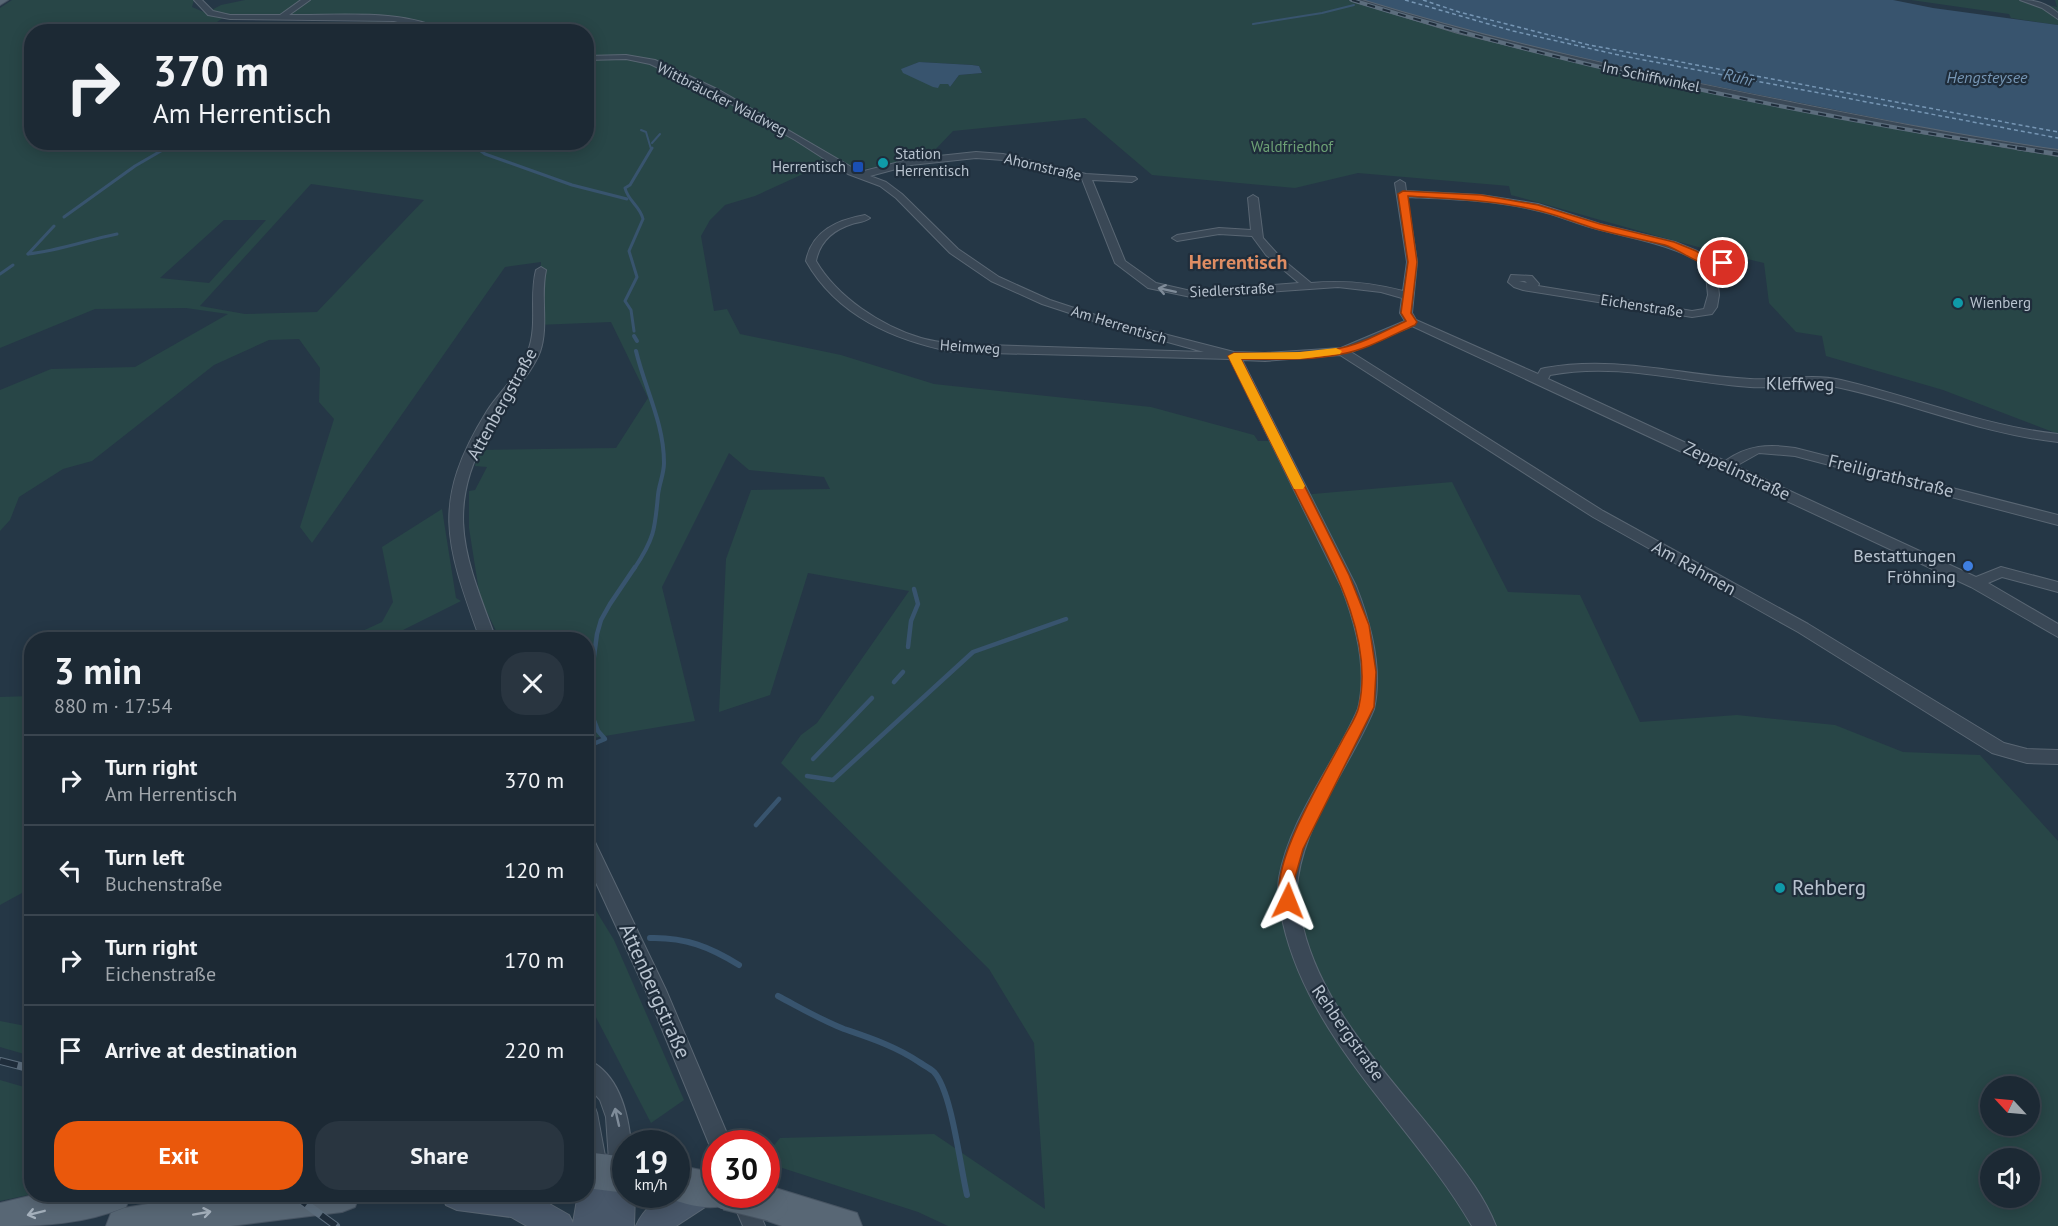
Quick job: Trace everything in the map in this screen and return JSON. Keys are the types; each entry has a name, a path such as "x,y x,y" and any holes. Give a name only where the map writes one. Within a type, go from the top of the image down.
{"main road":[{"path":"0,1221 80,1202"},
{"path":"124,1226 279,1202"},
{"path":"756,1208 844,1226"}],"street":[{"path":"198,0 211,13 230,17 409,21 418,24"},
{"path":"282,18 306,0"},
{"name":"Im Schiffwinkel","path":"1354,0 1442,26 1627,73 1972,140 2058,153"},
{"path":"2024,0 2045,6 2058,17"},
{"name":"Wittbräucker Waldweg","path":"594,58 626,57 652,62 745,108 819,150 848,170 861,175"},
{"name":"Ahornstraße","path":"861,175 911,162 976,155 1003,157 1086,177 1132,179"},
{"name":"Am Herrentisch","path":"861,175 883,184 899,195 954,251 995,279 1046,302 1113,324 1234,356 1300,356 1342,351 1364,344 1412,322"},
{"name":"Siedlerstraße","path":"1086,177 1120,263 1152,286 1191,294 1358,285 1407,296"},
{"path":"1412,322 1406,313 1412,262 1401,188 1538,207 1597,226 1671,244 1693,253 1710,264 1735,264"},
{"path":"1242,206 1254,202 1257,216 1256,233 1269,252 1309,286"},
{"name":"Heimweg","path":"865,218 851,220 828,232 816,246 811,261 818,273 855,307 909,338 953,348 1234,356"},
{"path":"1177,237 1194,231 1256,233"},
{"name":"Eichenstraße","path":"1526,287 1692,314 1708,312 1713,305 1714,293 1710,280 1710,264"},
{"name":"Attenbergstraße","path":"486,632 455,532 456,495 473,449 493,411 534,353 538,334 537,283 541,270"},
{"name":"Zeppelinstraße","path":"1412,322 1976,583 2058,631"},
{"name":"Am Rahmen","path":"1342,351 1598,514 1803,628 1998,748 2020,756 2038,759 2058,757"},
{"name":"Rehbergstraße","path":"1234,356 1343,575 1362,625 1369,672 1367,707 1295,849 1287,877 1288,901 1294,930 1313,983 1342,1028 1458,1182 1485,1226"},
{"name":"Kleffweg","path":"1541,380 1545,372 1560,368 1611,367 1761,383 1828,381 1999,430 2058,438"},
{"name":"Freiligrathstraße","path":"1726,466 1743,454 1761,447 1795,452 2058,520"},
{"path":"1976,583 2001,572 2058,587"},
{"name":"Attenbergstraße","path":"594,858 659,997 715,1130"},
{"path":"588,1226 619,1115 603,1083 594,1076"},
{"path":"594,1141 618,1226"},
{"path":"652,1226 672,1209 702,1191"},
{"path":"515,1202 558,1226"}],"green space":[{"name":"Waldfriedhof","path":"12,0 194,0 192,7 206,13 221,5 245,0 1348,0 1546,54 1645,76 1901,130 2058,156 2058,434 1943,390 1826,356 1822,336 1796,332 1769,303 1764,263 1511,195 1509,186 1358,173 1295,188 1152,175 1085,118 953,131 931,154 953,155 857,170 836,159 755,196 725,205 710,220 701,236 714,311 727,309 740,334 841,355 934,384 1151,407 1254,435 1258,441 1273,441 1301,495 1452,482 1508,592 1580,595 1640,722 1737,715 1835,725 1903,752 1980,755 2058,841 2058,1226 948,1226 918,1212 780,1167 780,1138 934,1134 1045,1209 1034,1043 989,969 781,763 801,735 817,723 909,591 808,573 770,695 719,712 726,559 751,490 830,489 824,477 749,470 729,453 662,587 695,721 594,738 594,632 497,632 480,598 469,528 469,491 475,490 487,467 475,466 479,450 616,448 648,398 611,322 537,325 541,262 505,267 312,543 300,527 334,419 319,402 320,368 299,339 269,340 214,365 92,461 63,469 19,497 10,520 0,531 0,390 51,369 135,367 228,314 186,308 95,309 0,348 0,8","holes":["919,62 979,66 982,73 959,75 950,87 948,84 939,84 938,87 902,69","311,184 424,200 317,312 245,314 200,306","224,220 266,220 209,283 160,278"]},
{"path":"1911,0 2024,0 2057,7 2055,0 2058,0 2058,25 2011,18 2009,14"},
{"path":"442,509 456,598 461,601 399,632 360,632 382,622 393,602 382,547"},
{"path":"24,696 24,892 0,905 0,697"},
{"path":"594,907 614,940 684,1100 651,1123 594,1013"},
{"path":"0,1021 24,1026 24,1054 0,1047"},
{"path":"0,1080 24,1087 24,1196 0,1201"}],"water":[{"name":"Hengsteysee","path":"1363,0 1893,0 1933,8 2058,25 2058,151 1972,137 1594,62 1445,25"},
{"path":"919,62 979,66 982,73 959,75 950,87 948,84 940,84 938,88 903,73 901,69"}],"waterway":[{"path":"1253,24 1322,13 1354,5"},
{"path":"641,130 646,132 651,149"},
{"path":"652,143 660,134"},
{"path":"634,331 631,310 625,301 637,277 629,251 643,219 625,188 630,185 652,148"},
{"path":"64,217 135,166 163,150"},
{"path":"480,150 485,154 572,185 627,199"},
{"path":"54,226 28,254 117,234"},
{"path":"0,274 13,265"},
{"path":"634,336 637,341"},
{"path":"634,569 646,550 652,534 664,463 658,420 636,351"},
{"path":"594,656 601,620 635,567"},
{"path":"908,647 911,621 918,604 914,589"},
{"path":"807,776 833,780 973,652 1066,619"},
{"path":"894,682 903,672"},
{"path":"813,759 872,698"},
{"path":"594,720 598,731 605,739 594,744"},
{"path":"756,825 779,799"},
{"path":"650,938 675,939 697,944 739,965"},
{"path":"778,996 835,1025 901,1051 934,1072 951,1112 967,1195"}],"ferry route":[{"path":"1405,0 1513,31 1623,56 2058,138"},
{"path":"1423,0 1459,12 1589,45 2058,132"}],"railway":[{"path":"1352,0 1518,47 1686,87 1856,121 2026,149"},
{"path":"2017,148 2058,154"},
{"path":"0,1061 24,1067"},
{"path":"303,1202 336,1226"}],"slow traffic":[{"path":"1299,486 1234,356 1300,356 1336,351"}],"place":[{"name":"Station Herrentisch","path":"883,163"},
{"name":"Herrentisch","path":"858,167"},
{"name":"Wienberg","path":"1958,303"},
{"name":"Bestattungen Fröhning","path":"1968,566"},
{"name":"Rehberg","path":"1780,888"}],"district":[{"name":"Herrentisch","path":"1238,262"}],"route":[{"path":"1288,901 1287,877 1295,849 1367,707 1369,672 1362,625 1343,575 1234,356 1300,356 1342,351 1355,348 1412,322 1407,318 1406,313 1412,262 1403,194 1481,198 1538,207 1611,230 1671,244 1693,253 1710,264 1723,263"}],"water label":[{"name":"Ruhr","path":"1739,77"}]}
